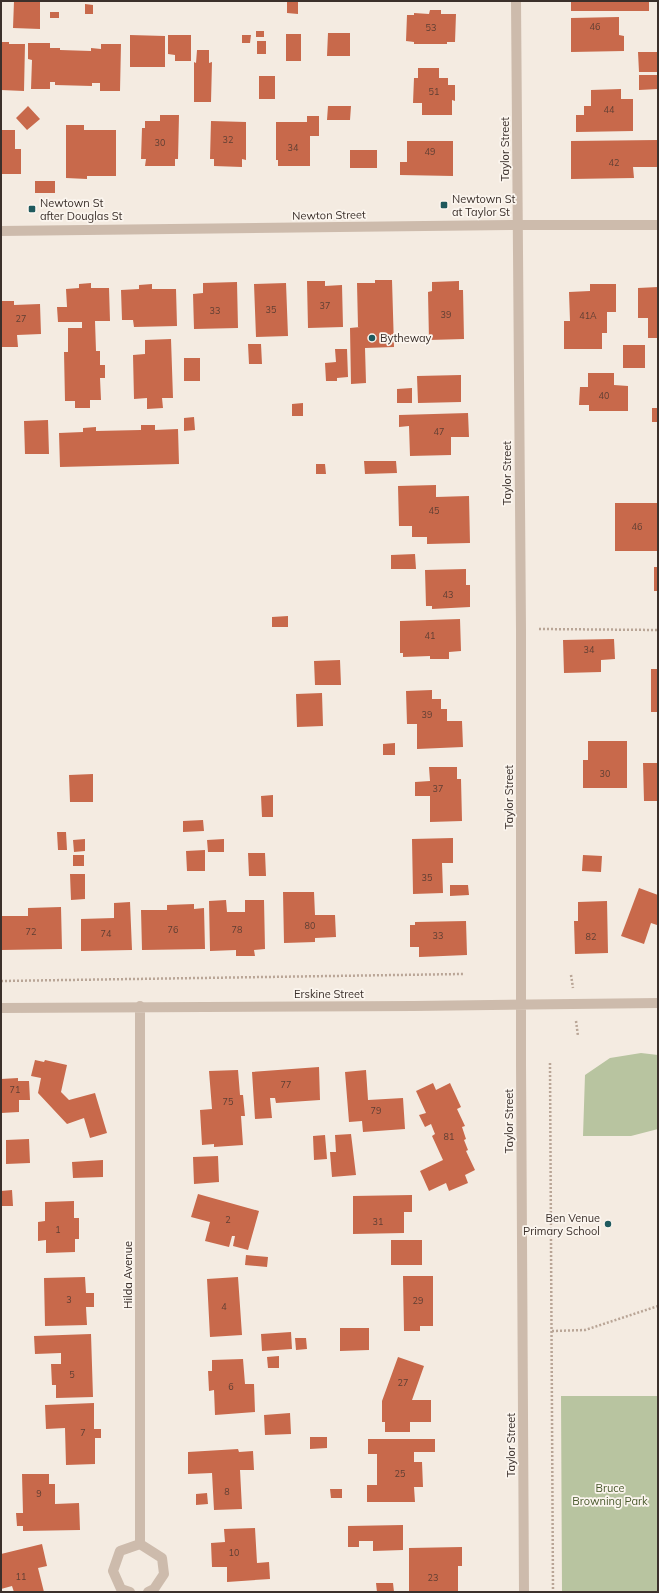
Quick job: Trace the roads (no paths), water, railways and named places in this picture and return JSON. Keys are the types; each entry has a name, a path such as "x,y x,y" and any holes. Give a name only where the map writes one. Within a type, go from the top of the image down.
{"street":[{"name":"Taylor Street","path":"516,1 524,1592"},
{"name":"Newton Street","path":"1,231 517,225 658,225"},
{"name":"Erskine Street","path":"1,1008 658,1003"},
{"name":"Hilda Avenue","path":"140,1006 140,1544"},
{"path":"130,1592 121,1589 112,1571 120,1551 140,1544 162,1558 164,1574 154,1589 148,1592"}],"place":[{"name":"Newtown St at Taylor St","path":"444,205"},
{"name":"Newtown St after Douglas St","path":"32,209"},
{"name":"Bytheway","path":"372,338"},
{"name":"Ben Venue Primary School","path":"608,1224"}],"park label":[{"name":"Bruce Browning Park","path":"610,1494"}]}
